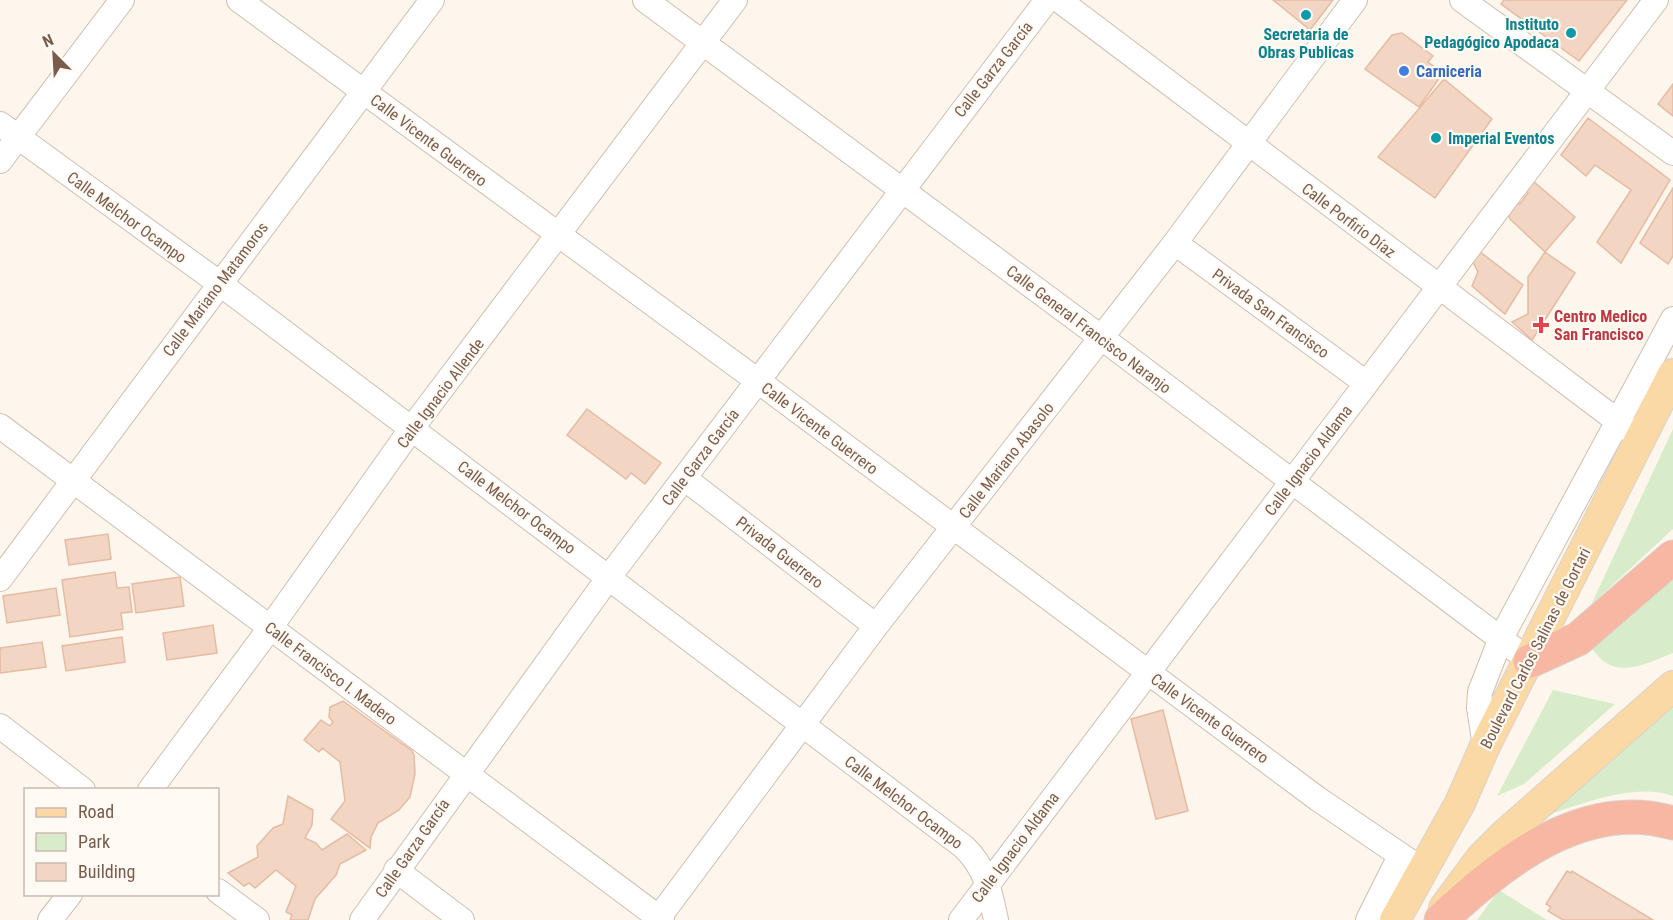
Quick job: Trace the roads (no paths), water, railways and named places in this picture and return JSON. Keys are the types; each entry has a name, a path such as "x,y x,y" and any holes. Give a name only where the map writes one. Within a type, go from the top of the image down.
{"highway":[{"path":"1530,661 1578,639 1673,557"},
{"path":"1441,920 1464,899 1534,847 1557,834 1609,818 1633,817 1673,823"}],"main road":[{"name":"Boulevard Carlos Salinas de Gortari","path":"1395,920 1411,862 1460,803 1485,746 1530,661 1629,429 1673,374"},
{"path":"1436,920 1474,867 1504,835 1673,686"}],"street":[{"path":"0,161 9,131 122,0"},
{"name":"Calle Vicente Guerrero","path":"239,0 758,381 1147,672 1411,862"},
{"name":"Calle Mariano Matamoros","path":"0,579 72,479 432,0"},
{"name":"Calle General Francisco Naranjo","path":"645,0 1102,338 1530,661"},
{"name":"Calle Ignacio Allende","path":"151,788 270,628 412,428 735,0"},
{"name":"Calle Garza García","path":"362,920 465,773 609,577 901,189 1047,0"},
{"name":"Calle Porfirio Díaz","path":"1059,0 1629,429"},
{"name":"Calle Mariano Abasolo","path":"659,919 876,626 1175,243 1355,0"},
{"path":"1462,0 1673,153"},
{"name":"Calle Ignacio Aldama","path":"961,920 1656,0"},
{"name":"Calle Melchor Ocampo","path":"9,131 219,283 964,847 974,856 989,882 996,920"},
{"name":"Privada San Francisco","path":"1175,243 1366,383"},
{"path":"1485,746 1479,708 1480,692 1501,638 1629,429 1673,319"},
{"name":"Calle Francisco I. Madero","path":"0,426 659,919"},
{"name":"Privada Guerrero","path":"684,478 876,626"},
{"path":"0,726 82,788"},
{"path":"1368,920 1411,862"},
{"path":"396,870 462,920"},
{"path":"219,892 257,920"},
{"path":"50,920 68,896"}],"place":[{"name":"Secretaria de Obras Publicas","path":"1306,15"},
{"name":"Instituto Pedagógico Apodaca","path":"1571,33"},
{"name":"Carniceria","path":"1404,71"},
{"name":"Imperial Eventos","path":"1436,138"},
{"name":"Centro Medico San Francisco","path":"1541,325"}]}
